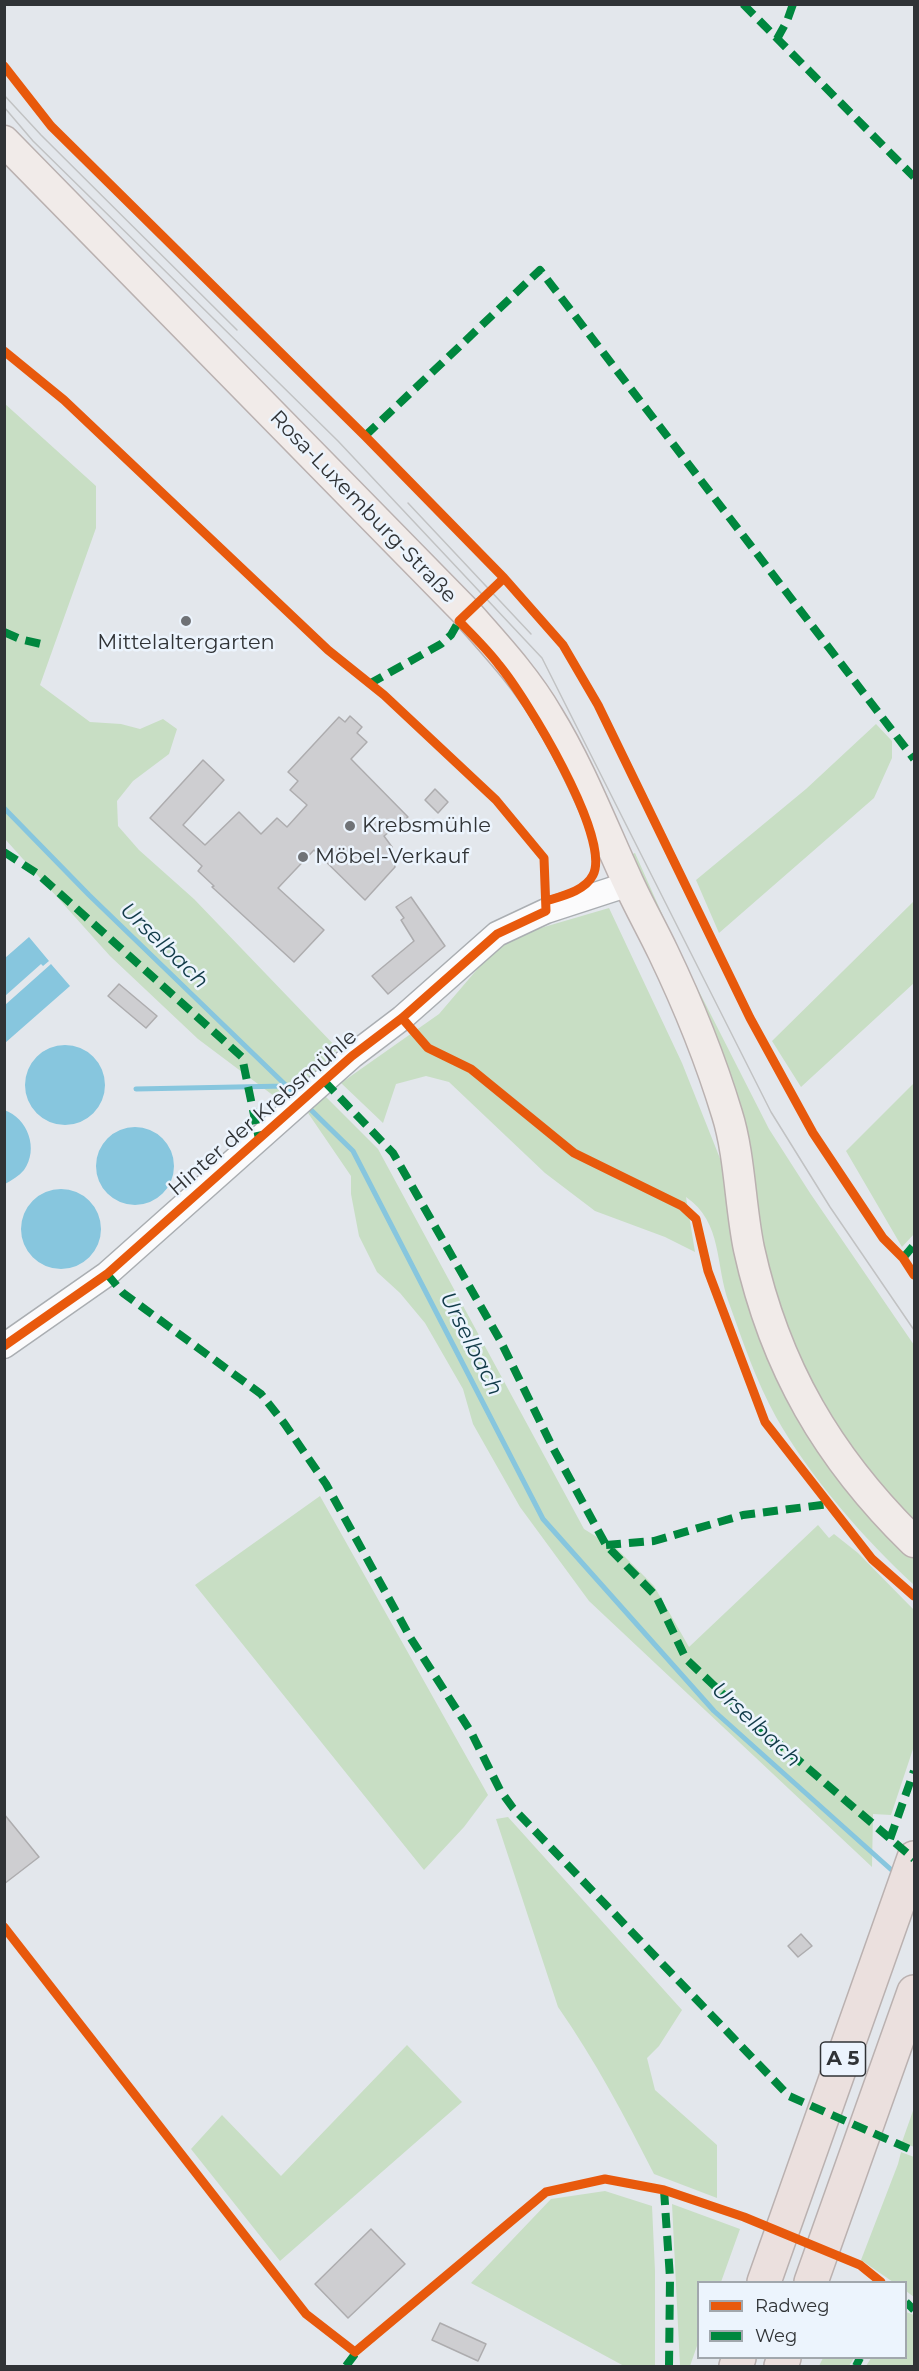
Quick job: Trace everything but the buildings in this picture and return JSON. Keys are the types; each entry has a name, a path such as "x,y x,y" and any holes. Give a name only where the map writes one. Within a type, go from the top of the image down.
{"highway":[{"name":"A 5","path":"768,2272 915,1857"},
{"name":"A 5","path":"812,2279 915,1992"}],"main road":[{"name":"Rosa-Luxemburg-Straße","path":"4,141 467,613 515,667 548,715 573,760 629,884 664,954 709,1058 729,1118 749,1247 763,1304 782,1356 812,1416 846,1466 886,1514 915,1542"}],"street":[{"name":"Hinter der Krebsmühle","path":"4,1346 107,1274 352,1056 402,1018 497,934 546,911 629,884"}],"green space":[{"path":"4,403 96,486 96,528 40,685 90,722 121,724 140,729 163,719 177,729 169,754 133,781 117,801 118,826 139,850 194,899 338,1049 312,1075 278,1099 198,1039 110,956 5,839"},
{"path":"876,724 892,741 892,758 874,798 719,933 696,880 806,789"},
{"path":"635,853 679,952 769,1129 914,1345 914,1526 854,1458 793,1356 628,856"},
{"path":"914,901 914,983 801,1087 772,1041"},
{"path":"609,908 682,1063 721,1161 739,1266 901,1544 914,1557 914,1585 876,1548 839,1506 805,1462 776,1417 745,1347 729,1303 712,1232 698,1207 686,1197 695,1252 665,1237 595,1211 545,1173 449,1082 426,1076 396,1084 383,1123 341,1083 439,1014 503,939"},
{"path":"914,1083 914,1234 902,1247 846,1151"},
{"path":"324,1095 378,1149 584,1529 618,1550 654,1586 689,1647 818,1525 829,1538 834,1534 858,1553 914,1610 914,1746 891,1815 873,1814 872,1867 589,1601 520,1507 473,1424 463,1389 425,1323 400,1293 377,1272 359,1236 351,1194 351,1176 308,1113"},
{"path":"320,1496 488,1795 464,1827 424,1870 195,1585"},
{"path":"508,1817 682,2010 659,2046 647,2058 655,2090 717,2145 717,2198 654,2174 597,2068 558,2007 496,1819"},
{"path":"407,2045 462,2102 280,2261 191,2149 222,2115 281,2176"},
{"path":"914,2108 914,2147 902,2142"},
{"path":"901,2152 914,2157 914,2297 907,2292 907,2281 892,2281 861,2260"},
{"path":"605,2191 652,2206 655,2366 624,2366 471,2283 551,2199"},
{"path":"672,2204 740,2229 721,2281 697,2281 697,2346 690,2366 680,2366"},
{"path":"907,2312 914,2315 914,2366 866,2366 870,2359 907,2359"},
{"path":"822,2359 853,2359 849,2366 819,2366"}],"water":[{"path":"29,937 49,961 43,966 41,964 5,996 5,958"},
{"path":"51,964 70,986 5,1043 5,1005"},
{"path":"65,1045 80,1048 93,1057 102,1070 105,1085 102,1100 93,1113 80,1122 65,1125 50,1122 37,1113 28,1100 25,1085 28,1070 37,1057 50,1048"},
{"path":"4,1110 12,1114 25,1127 31,1144 31,1153 24,1170 5,1184"},
{"path":"127,1127 143,1127 157,1133 168,1144 174,1158 174,1174 168,1188 157,1199 143,1205 127,1205 113,1199 102,1188 96,1174 96,1158 102,1144 113,1133"},
{"path":"61,1189 76,1192 89,1201 98,1214 101,1229 98,1244 89,1257 76,1266 61,1269 46,1266 33,1257 24,1244 21,1229 24,1214 33,1201 46,1192"}],"waterway":[{"name":"Urselbach","path":"4,808 89,895 298,1097"},
{"path":"136,1089 286,1086"},
{"name":"Urselbach","path":"307,1106 353,1151 543,1519 714,1711 896,1874"}],"tram line":[{"path":"4,95 41,135 237,330"},
{"path":"4,107 33,141 338,441 542,658 771,1112 830,1207 914,1330"},
{"path":"408,503 531,634"}],"marked path":[{"path":"743,4 914,177"},
{"path":"777,39 793,4"},
{"path":"365,436 540,270 914,759"},
{"path":"369,684 441,644 451,635 459,621"},
{"path":"4,632 41,644"},
{"path":"4,852 38,874 242,1057 259,1139"},
{"path":"324,1081 393,1153 500,1340 552,1446 606,1545 656,1596 686,1659 742,1712 914,1859"},
{"path":"903,1258 914,1245"},
{"path":"107,1274 123,1293 261,1394 284,1423 326,1484 410,1637 471,1732 500,1790 513,1808 789,2096 914,2151"},
{"path":"606,1545 654,1541 743,1515 829,1504"},
{"path":"890,1839 914,1771"},
{"path":"664,2190 670,2278 669,2366"},
{"path":"907,2303 914,2310"},
{"path":"346,2366 358,2350"},
{"path":"856,2366 860,2359"}],"cycle path":[{"path":"4,66 51,126 365,436 504,578 563,645 598,705 750,1018 813,1133 883,1238 903,1258 914,1275"},
{"path":"4,351 64,400 328,650 384,695 496,800 544,858 546,911 497,934 402,1018 352,1056 107,1274 4,1346"},
{"path":"504,578 459,621 499,665 545,735 578,800 590,831 595,857 593,875 585,885 546,901"},
{"path":"402,1018 428,1048 471,1069 574,1153 682,1206 696,1219 708,1271 765,1422 872,1559 914,1596"},
{"path":"4,1927 306,2314 355,2352 546,2192 605,2179 664,2190 744,2217 860,2265 880,2281"}],"place":[{"name":"Mittelaltergarten","path":"186,621"},
{"name":"Krebsmühle","path":"350,826"},
{"name":"Möbel-Verkauf","path":"303,857"}]}
